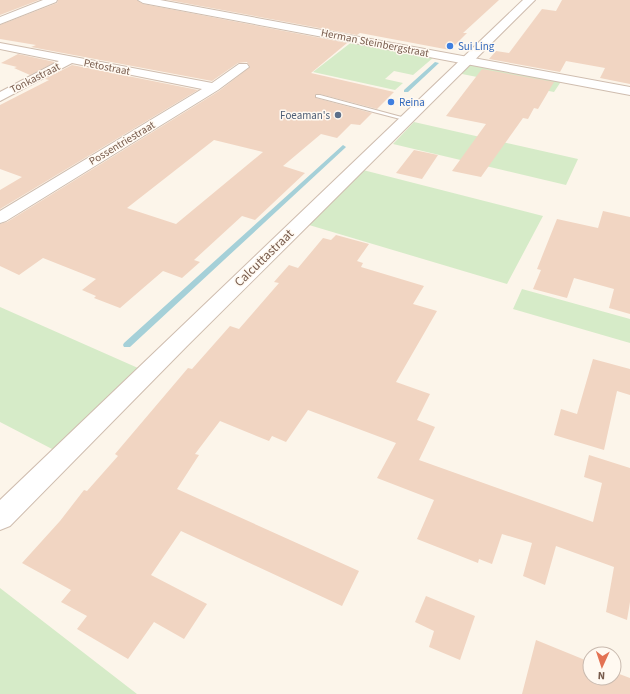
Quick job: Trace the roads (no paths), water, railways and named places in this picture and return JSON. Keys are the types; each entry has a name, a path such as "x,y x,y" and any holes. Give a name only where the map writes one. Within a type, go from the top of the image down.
{"street":[{"path":"0,21 52,0"},
{"name":"Herman Steinbergstraat","path":"143,0 630,91"},
{"name":"Calcuttastraat","path":"0,518 466,60 529,0"},
{"name":"Petostraat","path":"0,46 214,87"},
{"name":"Tonkastraat","path":"0,96 70,60"},
{"name":"Possentriestraat","path":"0,218 214,87 243,67"}],"lane":[{"path":"318,96 406,119"}],"waterway":[{"path":"406,91 437,63"},
{"path":"127,345 343,147"}],"place":[{"name":"Sui Ling","path":"450,46"},
{"name":"Reina","path":"391,102"},
{"name":"Foeaman's","path":"338,115"}]}
